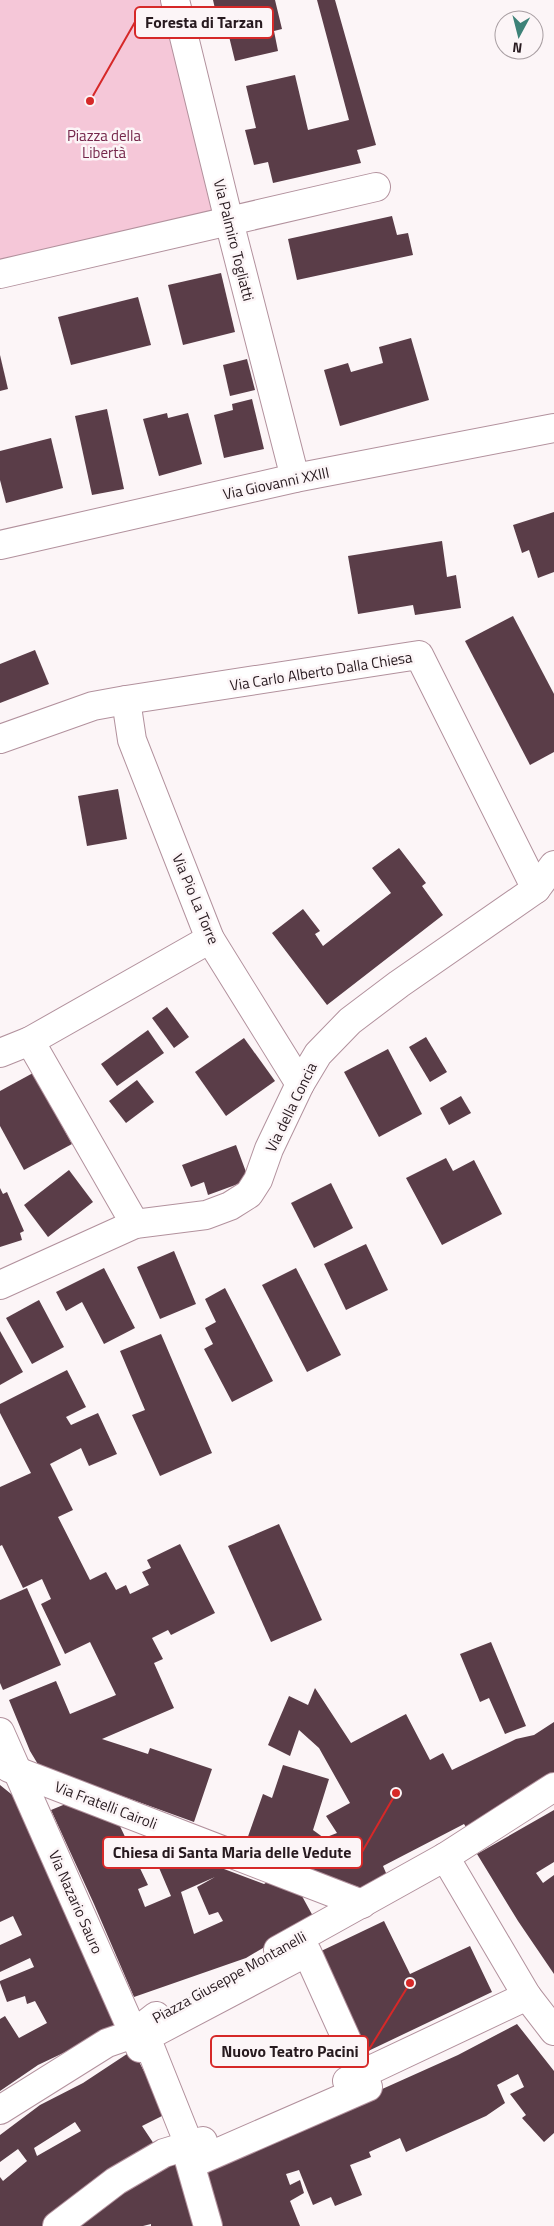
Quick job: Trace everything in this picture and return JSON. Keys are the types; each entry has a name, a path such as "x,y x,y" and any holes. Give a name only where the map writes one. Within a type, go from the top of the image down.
{"street":[{"name":"Via Palmiro Togliatti","path":"176,0 229,221 295,478"},
{"path":"0,274 376,187"},
{"name":"Via Giovanni XXIII","path":"0,545 295,478 554,428"},
{"name":"Via Carlo Alberto Dalla Chiesa","path":"0,739 93,706 419,655 536,889"},
{"name":"Via Pio La Torre","path":"126,700 132,740 210,939 300,1084"},
{"name":"Via della Concia","path":"0,1285 136,1224 206,1215 230,1206 249,1194 258,1180 269,1149 300,1084 318,1054 350,1022 399,984 536,889 554,865"},
{"path":"0,1053 30,1041 210,939"},
{"path":"30,1041 136,1224"},
{"name":"Via Nazario Sauro","path":"0,1732 9,1768 133,2034"},
{"name":"Via Fratelli Cairoli","path":"9,1768 362,1904"},
{"name":"Piazza Giuseppe Montanelli","path":"133,2034 149,2020 446,1857 554,1788"},
{"path":"446,1857 528,1996 554,2031"},
{"name":"Piazza Giuseppe Montanelli","path":"188,2147 146,2037 307,1952 363,2075"},
{"path":"57,2226 116,2181 164,2153 188,2147 363,2075 528,1996"},
{"path":"0,2110 106,2043 133,2034 188,2147 208,2226"}],"green space":[{"name":"Piazza della Libertà","path":"0,0 175,0 229,221 0,274"}],"building":[{"path":"213,0 275,0 282,29 274,31 278,51 235,61 225,20 218,22"},
{"path":"317,0 335,0 376,145 357,150 361,163 273,183 268,162 254,165 245,130 256,128 246,86 295,75 308,130 349,120"},
{"path":"392,216 397,235 408,233 413,255 297,280 288,239"},
{"path":"221,273 235,332 183,345 168,285"},
{"path":"138,297 151,345 71,365 58,317"},
{"path":"411,338 429,400 340,426 324,370 348,363 351,372 383,363 379,347"},
{"path":"0,355 8,389 0,391"},
{"path":"247,359 255,390 230,396 223,365"},
{"path":"252,399 264,449 224,458 214,415 233,410 232,404"},
{"path":"107,409 124,489 92,495 75,416"},
{"path":"167,413 168,418 188,413 202,464 159,476 143,419"},
{"path":"51,438 63,488 6,503 0,480 0,451"},
{"path":"554,512 554,572 538,578 529,550 522,553 513,525"},
{"path":"442,541 447,577 456,575 461,608 415,615 413,605 358,614 348,556"},
{"path":"513,616 554,694 554,752 530,765 465,641"},
{"path":"35,650 49,684 0,703 0,664"},
{"path":"118,789 127,839 87,846 78,796"},
{"path":"399,848 426,883 422,886 443,915 327,1005 272,933 303,909 320,931 315,934 323,946 391,893 372,868"},
{"path":"167,1007 189,1037 174,1048 152,1018"},
{"path":"148,1030 164,1053 117,1086 101,1064"},
{"path":"426,1037 447,1072 430,1082 409,1047"},
{"path":"244,1038 275,1081 226,1116 195,1072"},
{"path":"388,1049 422,1114 379,1137 344,1072"},
{"path":"33,1073 72,1144 24,1170 0,1126 0,1091"},
{"path":"137,1080 154,1102 126,1123 109,1101"},
{"path":"461,1096 471,1113 449,1125 440,1108"},
{"path":"236,1145 249,1180 208,1195 204,1182 191,1187 182,1165"},
{"path":"446,1158 453,1171 474,1160 502,1214 442,1245 406,1178"},
{"path":"69,1170 93,1202 48,1237 24,1205"},
{"path":"331,1183 353,1228 314,1248 291,1203"},
{"path":"0,1188 3,1194 7,1192 24,1231 20,1233 22,1240 0,1247"},
{"path":"366,1244 388,1290 346,1310 324,1264"},
{"path":"174,1251 196,1304 160,1319 137,1267"},
{"path":"104,1268 135,1328 104,1344 82,1302 66,1311 56,1292"},
{"path":"296,1268 341,1355 307,1372 262,1285"},
{"path":"225,1288 273,1381 232,1402 204,1349 213,1344 205,1328 216,1322 205,1299"},
{"path":"39,1300 64,1347 32,1364 6,1318"},
{"path":"0,1331 23,1372 0,1385"},
{"path":"161,1334 212,1453 160,1476 132,1415 145,1410 120,1351"},
{"path":"67,1370 86,1407 66,1417 71,1425 98,1413 117,1454 89,1466 81,1448 50,1464 73,1510 58,1517 90,1580 106,1572 116,1590 126,1585 130,1594 149,1585 142,1572 151,1568 147,1560 180,1544 215,1613 171,1635 168,1630 152,1638 163,1659 154,1663 174,1708 102,1739 148,1754 150,1748 212,1769 194,1822 39,1766 30,1751 9,1700 56,1681 70,1714 116,1695 90,1642 65,1654 41,1604 51,1599 42,1579 23,1588 2,1545 0,1546 0,1487 31,1473 0,1413 0,1404"},
{"path":"279,1524 322,1620 271,1642 228,1546"},
{"path":"27,1588 61,1665 3,1690 0,1683 0,1600"},
{"path":"491,1642 526,1726 505,1734 489,1698 480,1702 460,1654"},
{"path":"315,1688 351,1743 406,1714 430,1760 443,1753 452,1770 516,1739 534,1735 554,1722 554,1777 468,1830 464,1824 383,1866 389,1880 369,1891 245,1845 263,1794 272,1798 283,1765 329,1779 313,1830 324,1838 337,1833 326,1816 350,1803 319,1748 299,1730 290,1756 268,1745 289,1696 308,1705"},
{"path":"0,1785 21,1802 118,2027 38,2065 0,2091 0,2019 5,2016 19,2038 47,2023 35,2001 27,2004 25,1996 7,2002 0,1983 0,1981 34,1967 30,1958 0,1972 0,1945 22,1935 13,1916 0,1922"},
{"path":"68,1803 117,1820 148,1885 138,1889 145,1907 171,1896 145,1835 213,1858 216,1866 264,1884 273,1879 297,1887 314,1918 246,1958 134,1997 51,1810","holes":["215,1877 197,1887 209,1915 218,1912 223,1921 194,1934 181,1892"]},
{"path":"554,1810 554,1862 536,1873 543,1883 554,1875 554,1974 518,1921 477,1854"},
{"path":"384,1921 410,1974 470,1946 492,1992 364,2053 317,1953"},
{"path":"517,2024 554,2071 554,2133 544,2142 522,2118 526,2115 510,2094 524,2087 518,2074 497,2085 505,2103 486,2116 406,2152 400,2138 369,2152 371,2157 350,2165 362,2195 335,2206 331,2197 313,2205 299,2170 286,2174 290,2185 300,2180 304,2193 290,2201 300,2226 219,2226 206,2168 458,2055"},
{"path":"133,2050 166,2114 142,2126 156,2147 49,2226 0,2226 0,2177 3,2181 27,2161 18,2149 0,2162 0,2135 40,2105 83,2083","holes":["75,2122 81,2131 37,2156 34,2148"]},
{"path":"184,2157 202,2226 151,2226 151,2224 143,2226 70,2226 135,2179"}],"place":[{"name":"Foresta di Tarzan","path":"90,101"},
{"name":"Chiesa di Santa Maria delle Vedute","path":"396,1793"},
{"name":"Nuovo Teatro Pacini","path":"410,1983"}]}
